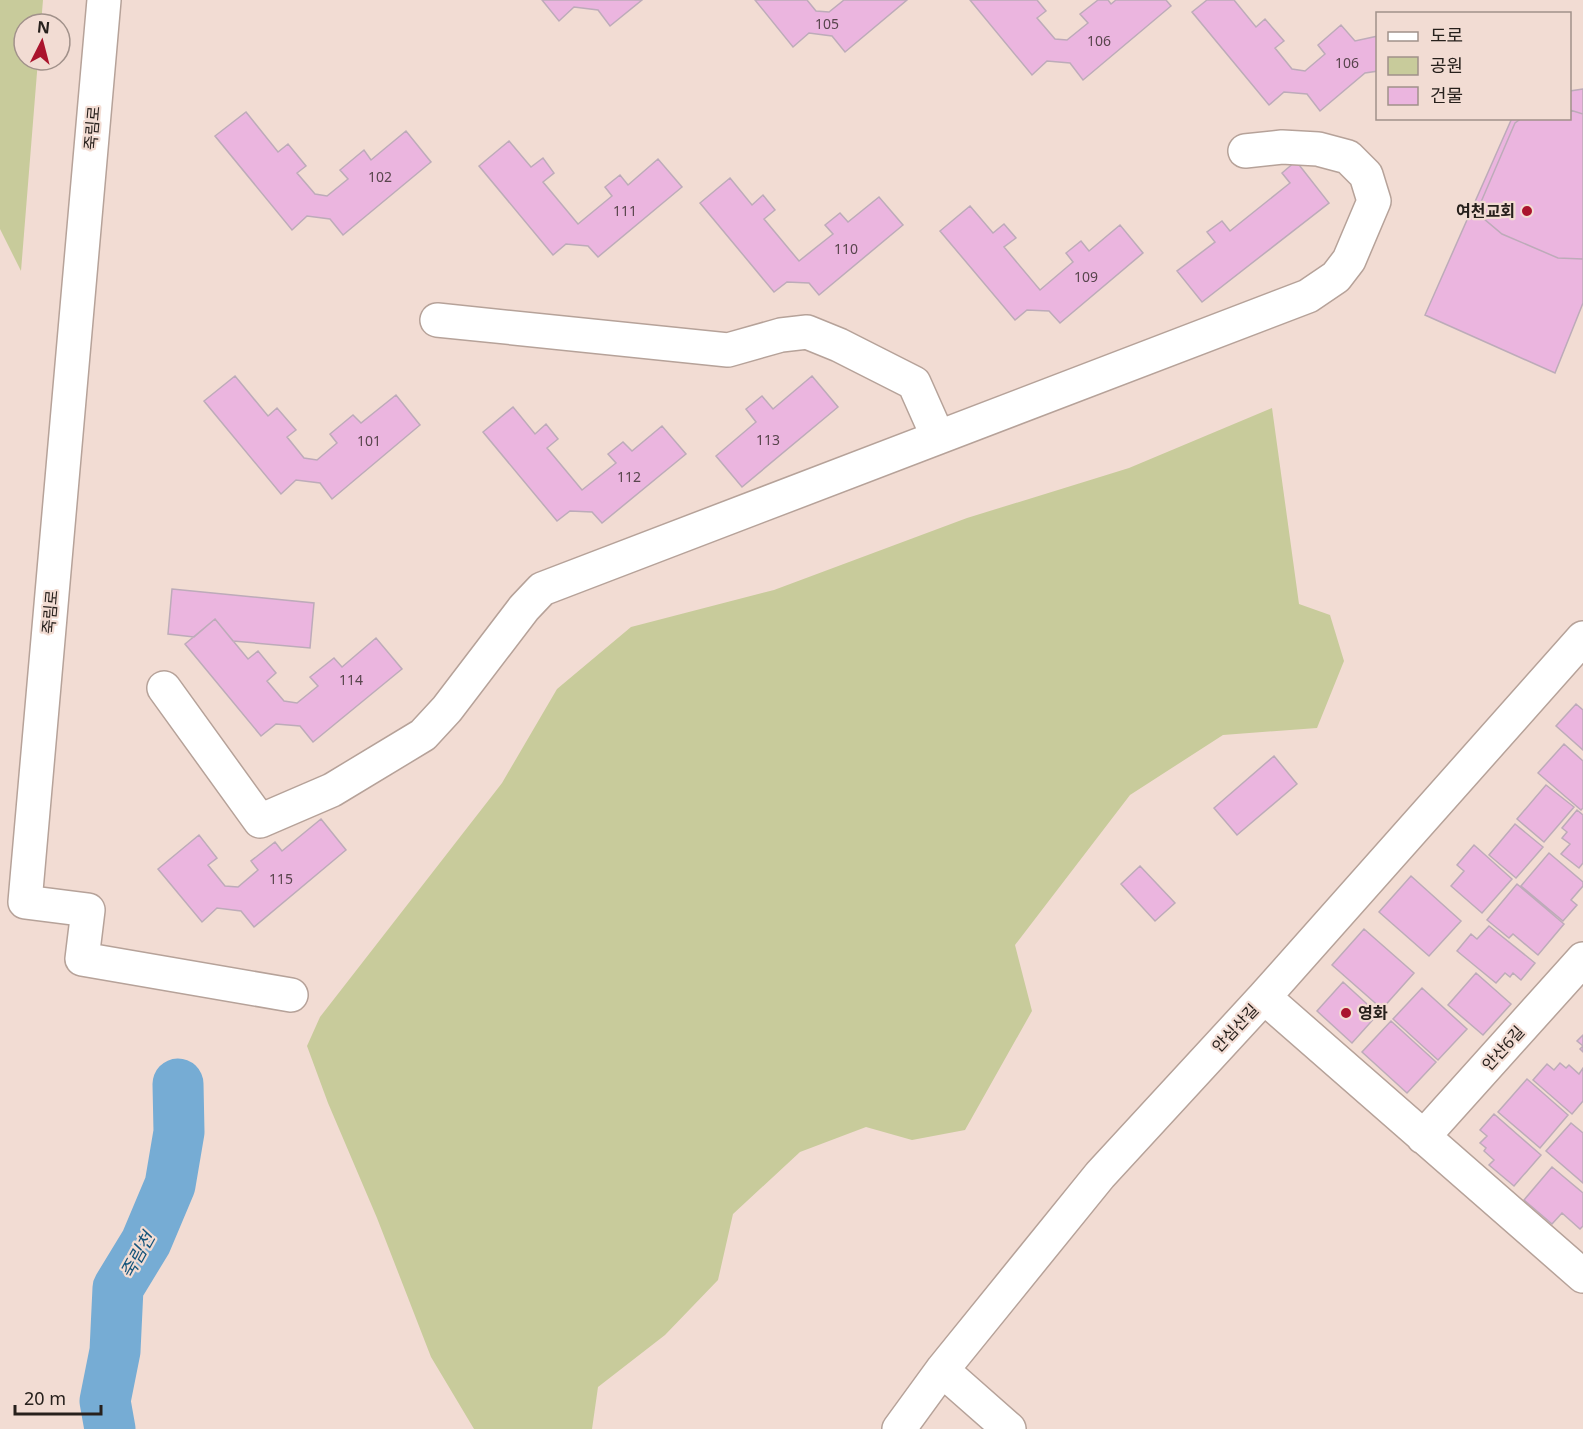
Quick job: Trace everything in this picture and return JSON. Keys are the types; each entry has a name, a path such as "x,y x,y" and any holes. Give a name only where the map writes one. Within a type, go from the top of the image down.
{"street":[{"name":"죽림로","path":"104,0 25,902 88,910 82,959 291,995"},
{"path":"164,688 260,821 332,790 423,735 447,710 524,608 542,589 1308,296 1336,277 1349,260 1374,201 1366,175 1348,157 1318,149 1282,147 1245,151"},
{"path":"437,320 728,350 781,335 807,332 839,345 914,383 938,437"},
{"name":"안심산길","path":"899,1429 942,1370 1100,1175 1264,997 1583,638"},
{"name":"안산6길","path":"1423,1137 1583,959"},
{"path":"1264,997 1423,1137 1580,1269"},
{"path":"942,1370 1009,1429"}],"green space":[{"path":"0,0 43,0 42,12 12,12 12,72 37,72 21,271 0,229"},
{"path":"1272,408 1299,604 1330,615 1344,661 1317,728 1223,735 1130,795 1015,945 1032,1011 965,1130 912,1140 866,1127 800,1152 733,1214 718,1280 665,1335 598,1387 592,1429 474,1429 431,1357 307,1046 320,1017 502,783 557,689 631,627 774,590 967,518 1129,468"}],"building":[{"path":"542,0 642,0 610,26 598,10 574,7 559,21"},
{"path":"755,0 807,0 816,11 829,12 844,0 907,0 845,52 832,36 809,33 793,47"},
{"path":"970,0 1037,0 1046,11 1037,18 1055,39 1067,40 1088,23 1080,14 1098,0 1108,0 1111,4 1116,0 1166,0 1171,6 1083,80 1070,63 1047,61 1032,75"},
{"path":"1207,0 1234,0 1256,27 1265,19 1284,41 1275,48 1292,69 1305,71 1325,54 1318,45 1341,25 1355,41 1376,36 1376,71 1365,73 1320,111 1307,94 1284,92 1269,105 1192,12"},
{"name":"여천교회","path":"1583,89 1583,303 1555,373 1425,315 1511,120 1571,120 1571,91"},
{"path":"1571,110 1583,114 1583,259 1558,258 1502,234 1483,218 1481,202 1515,123 1519,120 1571,120"},
{"path":"246,112 278,152 288,144 306,166 297,173 315,194 327,196 348,179 340,170 364,150 371,160 406,131 431,162 343,235 330,219 307,216 292,230 215,136"},
{"path":"509,141 531,167 543,158 554,173 543,182 578,224 612,196 605,187 620,175 628,185 658,159 682,187 598,257 588,246 566,244 553,255 479,166"},
{"path":"1296,161 1329,203 1202,302 1177,271 1215,242 1207,232 1222,221 1230,231 1290,183 1282,173"},
{"path":"730,178 752,205 763,195 775,210 764,219 799,261 833,234 825,225 840,213 848,222 879,197 903,225 819,295 809,283 787,282 774,292 700,203"},
{"path":"970,206 993,233 1004,224 1016,238 1004,247 1040,290 1073,262 1066,253 1081,241 1089,251 1120,225 1143,253 1060,323 1049,311 1027,310 1015,320 940,231"},
{"path":"235,376 268,416 277,408 296,430 287,437 304,458 317,460 337,443 330,434 353,415 361,423 396,395 420,425 332,499 320,483 296,480 281,494 204,401"},
{"path":"812,376 838,407 742,487 716,456 756,422 746,409 762,396 773,409"},
{"path":"513,407 535,434 546,424 558,439 547,448 582,490 616,463 608,454 623,442 632,451 662,426 686,454 602,523 592,512 570,511 557,521 483,432"},
{"path":"172,589 314,603 310,648 233,641 215,619 194,637 168,634"},
{"path":"215,619 248,659 258,651 276,673 267,681 284,701 297,703 318,686 310,677 334,658 342,667 376,638 402,669 313,742 300,726 276,724 261,736 185,644"},
{"path":"1576,704 1583,710 1583,750 1556,726"},
{"path":"1564,744 1583,761 1583,808 1581,810 1538,773"},
{"path":"1274,756 1297,784 1237,835 1214,808"},
{"path":"1546,785 1574,807 1544,842 1517,819"},
{"path":"1577,810 1583,815 1583,863 1579,868 1561,854 1570,844 1562,838 1567,832 1562,828"},
{"path":"321,819 346,850 254,927 241,911 217,908 202,922 158,869 199,835 217,858 208,865 225,886 238,887 258,870 251,861 275,842 282,851"},
{"path":"1515,824 1543,847 1516,878 1489,855"},
{"path":"1474,845 1512,879 1482,913 1451,886 1464,871 1457,865"},
{"path":"1549,853 1583,882 1583,886 1571,900 1577,905 1563,921 1521,886"},
{"path":"1140,866 1175,903 1155,921 1121,884"},
{"path":"1411,876 1461,921 1429,956 1379,912"},
{"path":"1517,884 1564,924 1538,955 1513,934 1509,938 1487,920"},
{"path":"1489,926 1535,963 1521,980 1513,973 1510,977 1505,973 1496,983 1457,951 1471,934 1477,939"},
{"path":"1364,929 1414,973 1382,1009 1332,965"},
{"path":"1476,973 1511,1004 1483,1035 1448,1005"},
{"path":"1343,982 1378,1014 1352,1043 1317,1011"},
{"path":"1422,988 1467,1029 1438,1060 1393,1019"},
{"path":"1391,1021 1436,1062 1407,1093 1362,1052"},
{"path":"1583,1035 1583,1046 1577,1041"},
{"path":"1560,1063 1566,1068 1569,1065 1579,1074 1583,1068 1583,1101 1572,1114 1533,1080 1547,1064 1554,1070"},
{"path":"1527,1079 1568,1115 1540,1148 1498,1112"},
{"path":"1494,1114 1541,1155 1514,1186 1489,1165 1494,1160 1484,1151 1486,1148 1480,1143 1487,1136 1480,1130"},
{"path":"1571,1123 1583,1133 1583,1183 1546,1151"},
{"path":"1552,1167 1583,1193 1583,1226 1580,1229 1562,1213 1552,1224 1524,1200"}],"waterway":[{"name":"죽림천","path":"110,1429 105,1401 115,1351 118,1288 146,1242 170,1185 179,1132 178,1084"}],"place":[{"name":"여천교회","path":"1527,211"},
{"name":"영화","path":"1346,1013"}]}
